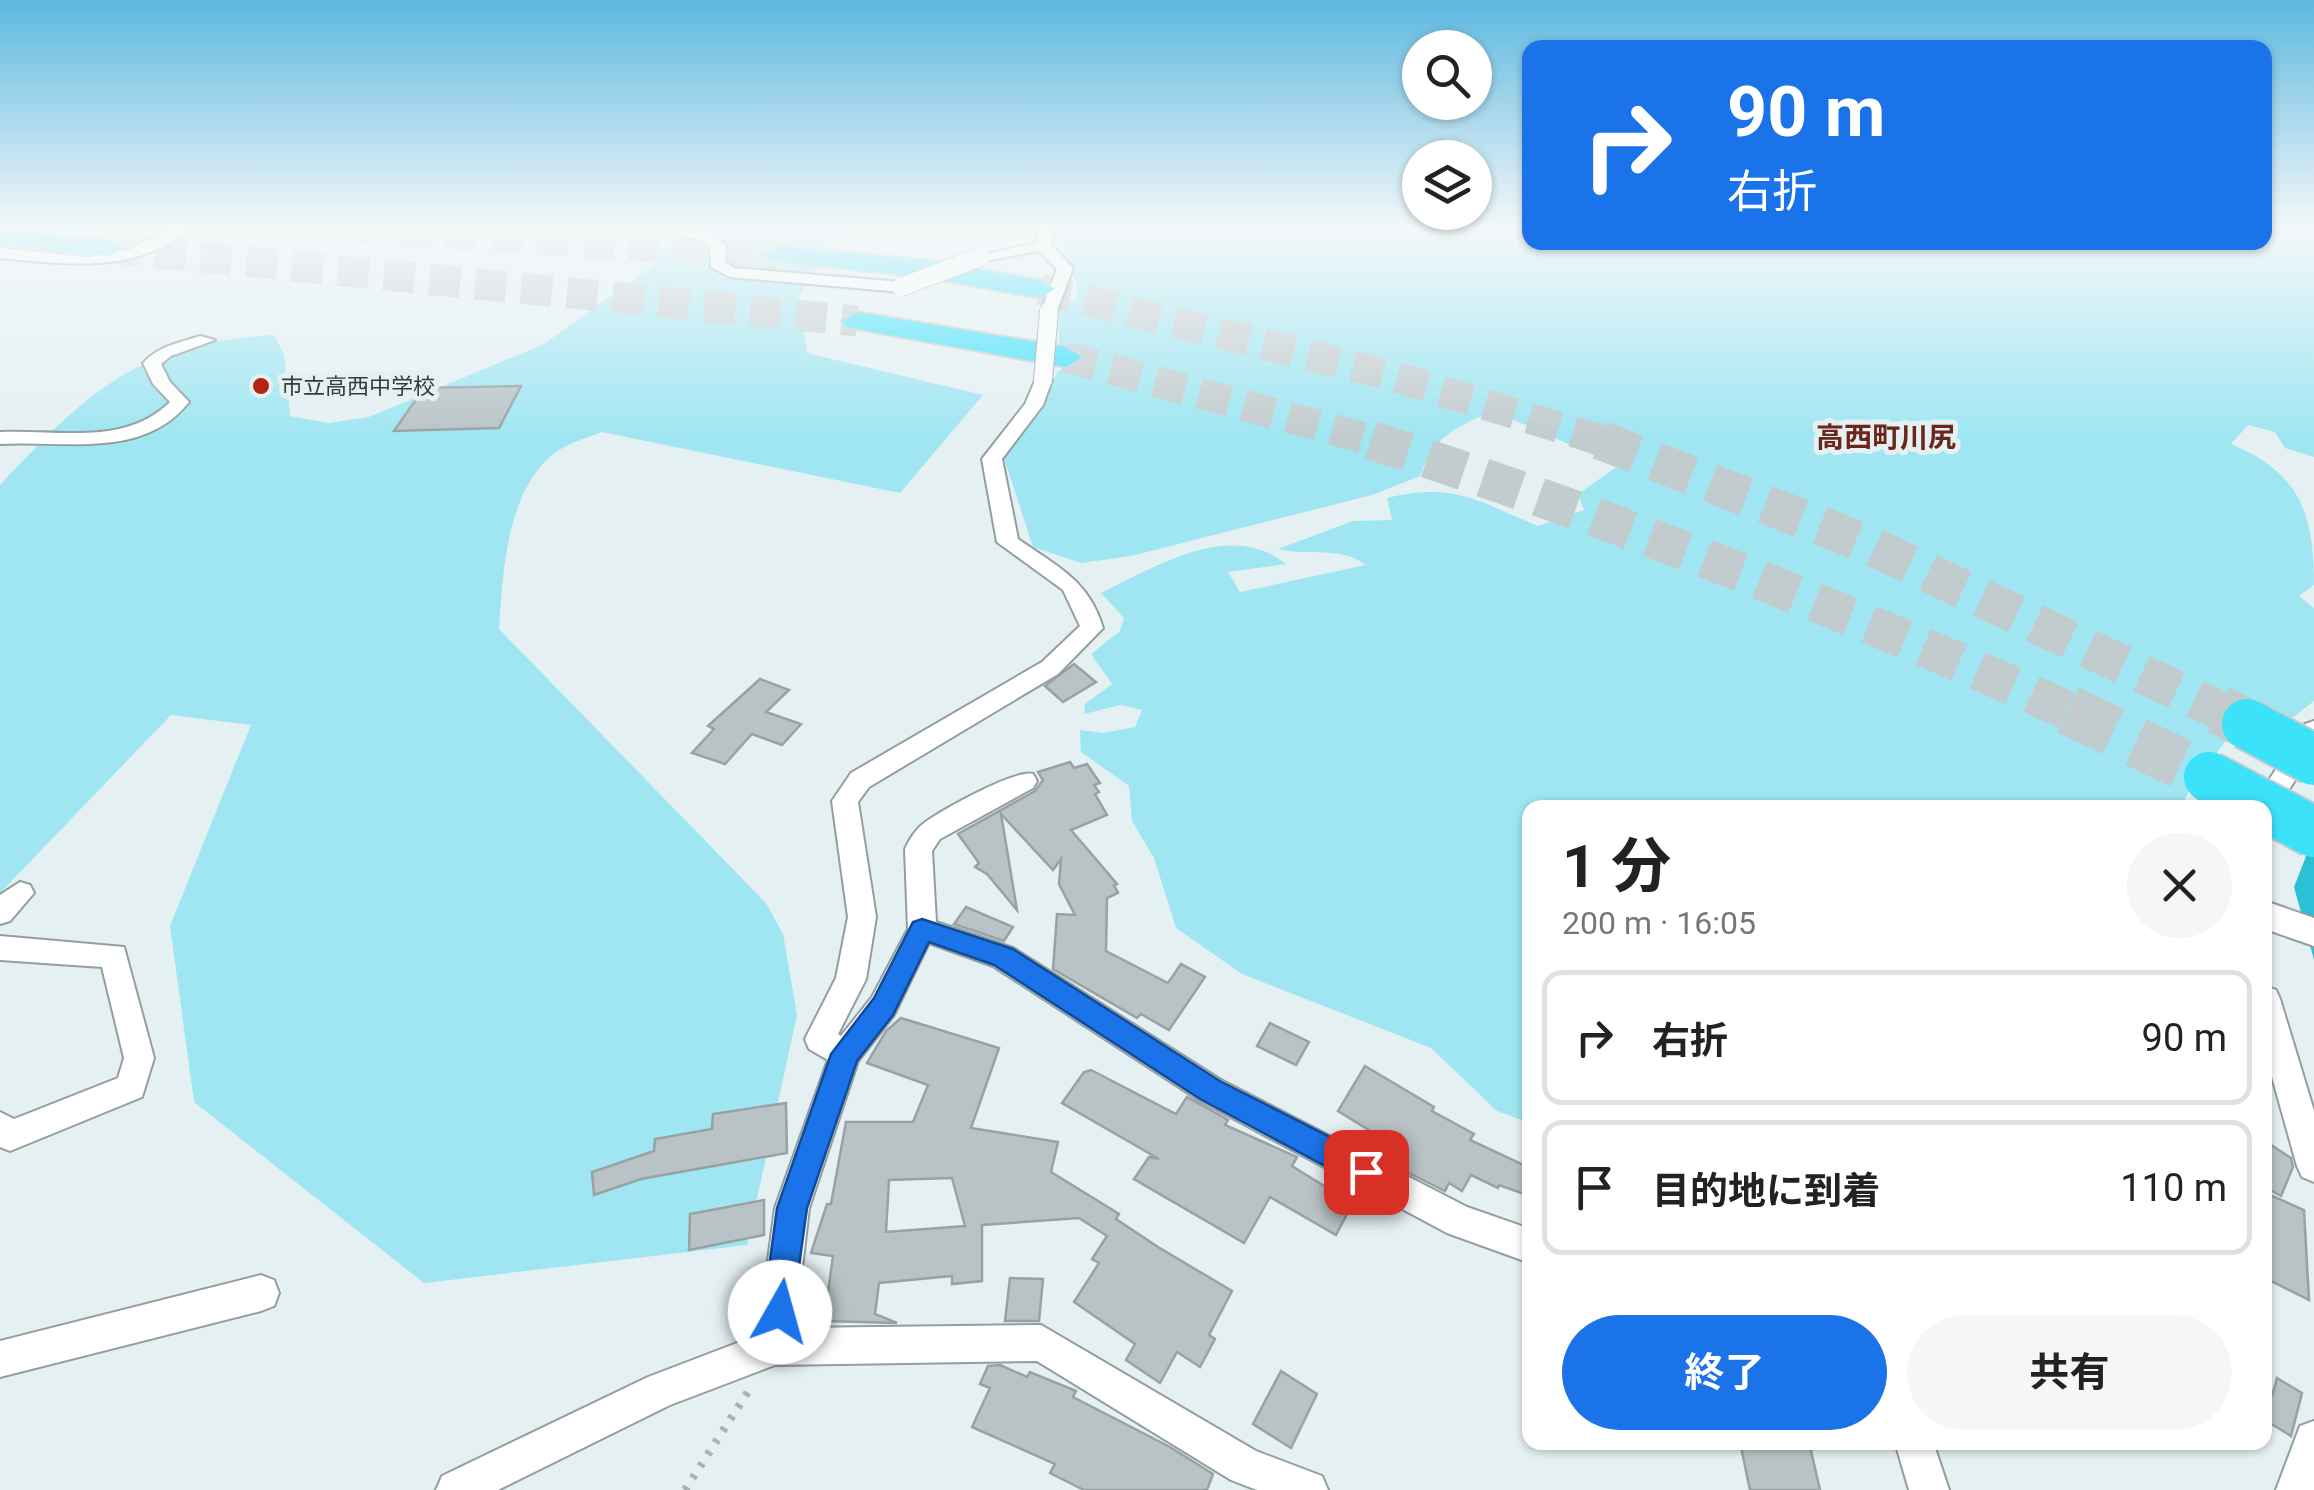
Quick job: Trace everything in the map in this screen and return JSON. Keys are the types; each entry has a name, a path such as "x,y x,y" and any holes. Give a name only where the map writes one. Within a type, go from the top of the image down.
{"highway":[{"path":"1035,298 1044,300"},
{"path":"857,321 1066,357"},
{"path":"2246,724 2314,760"},
{"path":"2209,776 2254,800"},
{"path":"2272,810 2314,832"}],"street":[{"path":"845,1054 820,1039 851,979 862,917 845,801 860,780 1050,668 1092,628 1087,604 1071,582 1008,542 992,458 1034,404 1043,380 1044,300"},
{"path":"0,438 94,440 166,420 180,402 162,384 152,363 166,352 206,340"},
{"path":"2269,800 2314,730"},
{"path":"775,1346 792,1208 845,1054 883,1006 922,930 918,850 932,832 1024,781"},
{"path":"2272,917 2314,932"},
{"path":"922,930 1003,957 1210,1090 1459,1221 1522,1243"},
{"path":"0,948 114,956 139,1058 132,1087 10,1136 0,1127"},
{"path":"2272,1015 2314,1116"},
{"path":"2272,1022 2314,1166"},
{"path":"0,1359 261,1293"},
{"path":"456,1490 660,1390 775,1346 1040,1343 1244,1466 1308,1490"},
{"path":"2296,1490 2314,1440"},
{"path":"1916,1450 1929,1490"}],"path":[{"path":"685,1490 775,1346"}],"shaded area":[{"path":"609,298 799,298 807,353 983,395 900,493 602,432 559,450 528,485 511,532 499,629 766,903 783,934 797,1015 747,1245 424,1283 194,1102 170,926 251,725 171,715 0,893 0,485 90,398 119,377 186,348 274,335 284,354 290,416 329,423 369,417 544,344"},
{"path":"1077,298 2314,298 2314,457 2285,448 2275,432 2248,425 2231,444 2254,455 2288,482 2306,516 2314,585 2299,596 2314,608 2314,701 2281,727 2248,711 2185,800 1522,800 1522,1120 1497,1111 1431,1048 1242,974 1176,928 1154,858 1132,821 1129,786 1081,752 1080,730 1103,733 1135,727 1142,710 1121,705 1084,714 1085,704 1112,684 1091,654 1120,631 1124,618 1101,593 1193,552 1241,546 1264,551 1286,564 1228,572 1240,592 1366,565 1334,553 1278,549 1353,521 1392,520 1387,498 1448,493 1538,526 1584,510 1578,494 1618,466 1494,411 1448,434 1432,452 1420,476 1372,495 1131,556 1081,563 1033,547 1004,458 1044,406 1057,372 1070,363 1073,352 1059,345 1058,307"},
{"path":"2314,836 2314,960 2294,887"}],"building":[{"path":"521,386 499,428 394,431 424,388"},
{"path":"1074,664 1096,682 1063,702 1045,686"},
{"path":"760,679 789,690 766,712 801,724 782,745 752,734 725,764 692,753 714,729 708,726"},
{"path":"1070,762 1074,768 1087,764 1100,783 1094,785 1099,792 1095,794 1107,815 1071,830 1117,884 1114,885 1118,893 1107,898 1106,951 1168,983 1181,964 1205,977 1169,1030 1141,1014 1137,1018 1053,969 1057,914 1075,915 1059,884 1061,859 1053,870 1001,814 1017,910 987,874 975,867 979,863 958,834 1035,791 1043,780 1038,772"},
{"path":"966,907 1013,927 1004,941 954,924"},
{"path":"901,1018 999,1048 971,1128 1058,1142 1051,1172 1119,1214 1116,1219 1158,1247 1232,1291 1209,1335 1215,1339 1200,1367 1177,1352 1160,1383 1126,1360 1135,1344 1074,1302 1099,1263 1092,1259 1107,1236 1079,1218 982,1225 982,1281 952,1284 952,1276 879,1283 875,1314 897,1323 824,1321 833,1256 811,1253 827,1204 831,1204 846,1122 913,1122 928,1085 867,1063 886,1031","holes":["952,1178 965,1226 886,1232 889,1180"]},
{"path":"1270,1023 1309,1042 1296,1065 1257,1046"},
{"path":"1365,1066 1474,1134 1470,1140 1522,1164 1522,1193 1499,1185 1498,1188 1471,1175 1462,1191 1449,1183 1445,1191 1397,1167 1406,1153 1338,1111"},
{"path":"1091,1070 1176,1114 1187,1097 1228,1120 1225,1125 1297,1157 1292,1166 1329,1189 1333,1182 1357,1195 1336,1235 1270,1197 1244,1243 1134,1179 1149,1157 1159,1159 1062,1103 1084,1072"},
{"path":"786,1103 787,1153 641,1179 594,1195 592,1172 654,1151 655,1139 712,1129 713,1114"},
{"path":"2272,1146 2291,1158 2293,1167 2281,1196 2272,1191"},
{"path":"2272,1196 2304,1210 2309,1300 2272,1282"},
{"path":"764,1200 764,1235 689,1250 690,1214"},
{"path":"1010,1278 1043,1279 1039,1321 1005,1321"},
{"path":"1000,1365 1027,1377 1030,1372 1076,1391 1073,1397 1170,1447 1213,1474 1207,1490 1084,1490 1050,1473 1055,1464 972,1427 990,1388 980,1384 988,1366"},
{"path":"1281,1371 1317,1394 1291,1448 1253,1424"},
{"path":"2277,1378 2302,1393 2291,1436 2272,1424 2272,1396"},
{"path":"1742,1450 1811,1450 1820,1490 1750,1490"}],"tunnel":[{"path":"617,298 857,321"},
{"path":"1075,298 1393,376 1607,442"},
{"path":"1066,357 1379,442"},
{"path":"1371,440 1726,567 2073,713"},
{"path":"1600,440 1867,544 2225,713"},
{"path":"2068,710 2209,777"},
{"path":"2219,710 2225,713"},
{"path":"2225,713 2247,724"}],"place":[{"name":"市立高西中学校","path":"261,386"}],"district":[{"name":"高西町川尻","path":"1886,437"}],"route":[{"path":"780,1312 792,1208 845,1054 883,1006 922,930 1003,957 1210,1090 1366,1172"}]}
